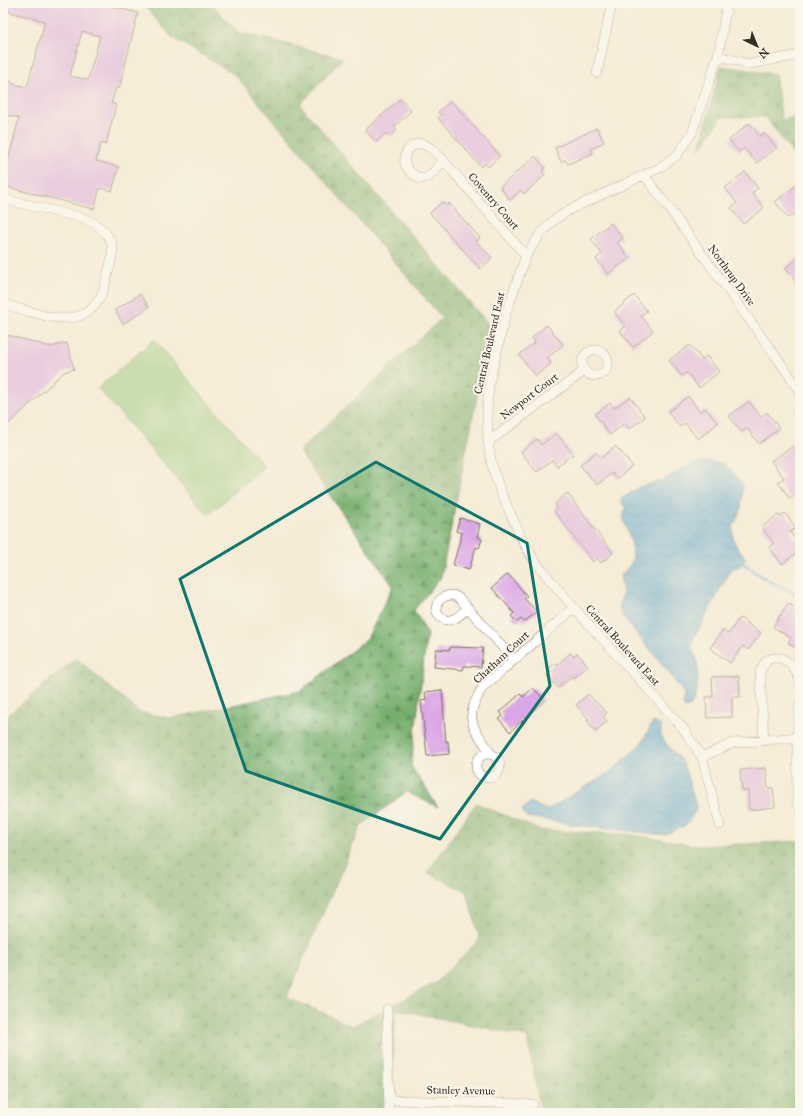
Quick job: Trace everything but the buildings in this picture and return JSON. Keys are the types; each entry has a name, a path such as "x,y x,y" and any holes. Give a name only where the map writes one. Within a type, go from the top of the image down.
{"street":[{"path":"597,73 612,3"},
{"name":"Central Boulevard East","path":"720,825 702,757 682,727 574,608 536,563 524,543 501,493 492,465 488,442 487,410 489,385 506,313 526,256 541,233 554,220 571,209 659,168 677,156 692,133 718,56 727,3"},
{"path":"718,56 750,64 800,55"},
{"name":"Coventry Court","path":"444,161 526,256"},
{"name":"Northrup Drive","path":"644,175 800,390"},
{"path":"3,199 83,218 95,223 105,233 111,242 113,252 105,288 96,304 87,312 74,317 55,318 3,304"},
{"name":"Newport Court","path":"488,442 584,371"},
{"path":"800,409 798,411 800,414"},
{"path":"468,608 514,660"},
{"name":"Chatham Court","path":"492,755 472,724 471,711 475,699 483,687 574,608"},
{"path":"764,741 760,671 767,660 781,658 791,664 799,677 800,684"},
{"path":"800,703 797,803 800,806"},
{"path":"702,757 733,743 798,738"},
{"path":"387,1009 389,1113"},
{"name":"Stanley Avenue","path":"389,1100 533,1104"}],"highlighted area":[{"path":"376,462 527,543 550,686 440,839 246,771 180,579"}],"green space":[{"path":"142,3 211,3 238,32 343,58 300,105 491,327 441,577 414,610 427,633 411,766 438,807 406,792 361,826 287,997 352,1026 435,983 480,939 466,891 427,873 476,803 539,830 627,834 700,846 800,841 800,1113 541,1113 527,1037 396,1009 390,1113 3,1113 3,719 76,658 139,712 171,718 300,691 367,639 393,586 299,451 442,318 235,75 172,37"},
{"path":"721,66 775,74 782,120 800,116 800,163 765,117 722,117 699,150"},
{"path":"154,340 264,466 208,515 98,388"}],"water":[{"path":"709,461 723,463 733,472 743,486 741,509 733,527 733,539 738,549 746,558 739,567 731,569 692,642 692,648 696,657 698,668 698,682 691,706 685,708 683,704 684,694 667,670 625,620 620,611 619,604 623,593 620,576 630,565 633,556 632,545 623,518 626,508 621,502 622,498 639,487 664,480 692,463"},
{"path":"653,722 659,724 661,727 661,737 683,763 697,809 686,825 664,835 592,827 526,817 522,810 530,802 547,810 610,772 641,744"}],"waterway":[{"path":"742,563 767,580 800,596"}]}
